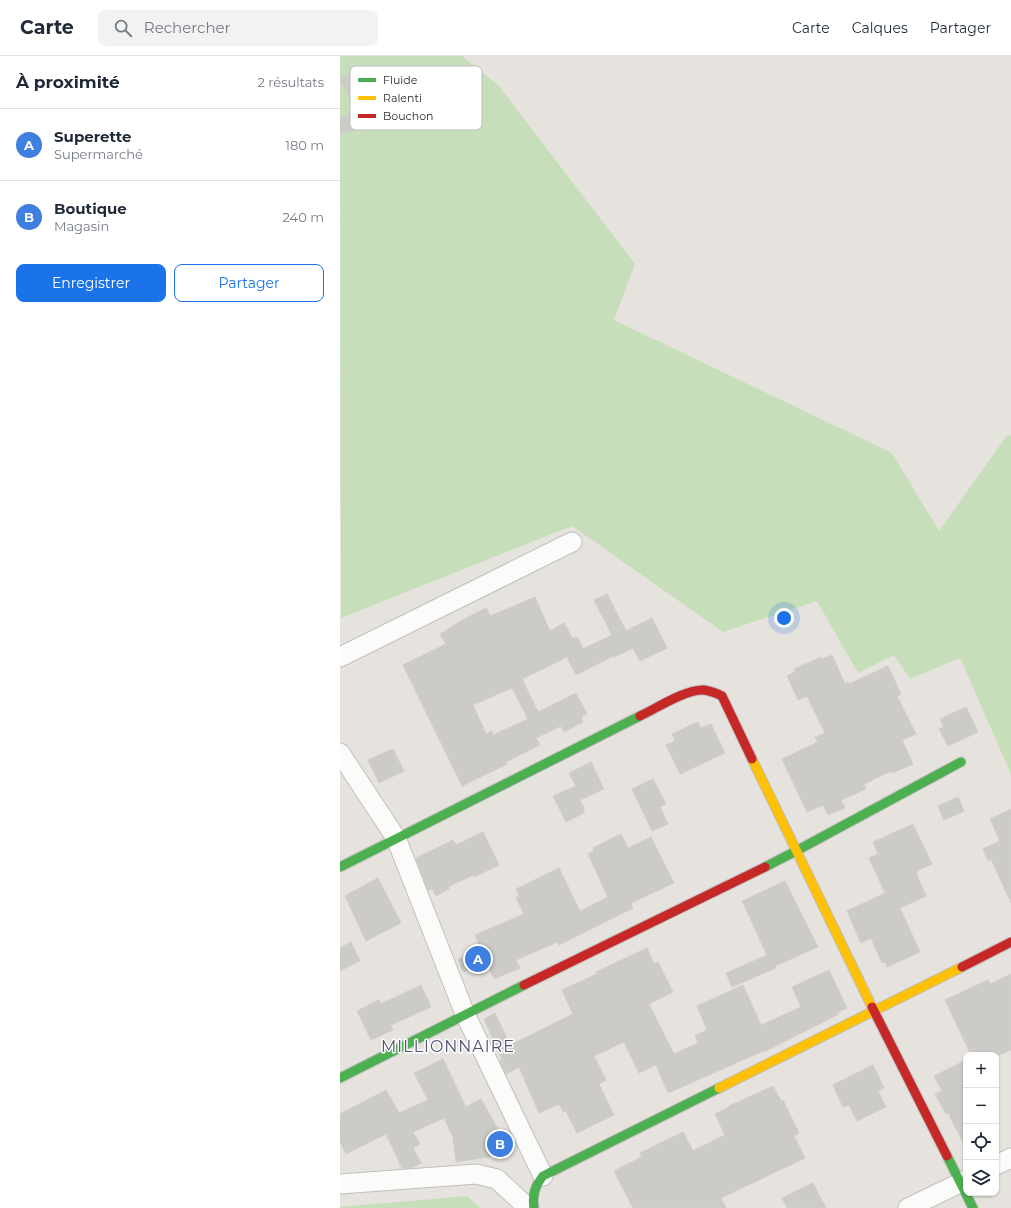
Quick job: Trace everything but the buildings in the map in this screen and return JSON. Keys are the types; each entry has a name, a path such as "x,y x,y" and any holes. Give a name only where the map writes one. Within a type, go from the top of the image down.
{"street":[{"path":"340,656 572,542"},
{"path":"340,867 693,690 703,689 713,691 722,696 873,1010 963,1181 908,1208"},
{"path":"340,753 396,838 465,1014 543,1176"},
{"path":"340,1078 465,1014 796,851 961,762"},
{"path":"534,1208 532,1201 536,1185 543,1176 1011,942"},
{"path":"999,1164 1011,1158"},
{"path":"340,1184 476,1174 497,1179 528,1208"},
{"path":"969,1196 973,1208"}],"green space":[{"path":"340,56 462,56 474,66 350,66 350,130 482,130 482,72 499,86 635,264 614,320 892,453 939,531 1008,434 1011,436 1011,774 960,658 910,679 894,655 858,673 817,601 723,632 572,526 341,618"},
{"path":"467,1196 480,1208 340,1208 340,1207"}],"traffic: fast":[{"path":"340,867 640,716"},
{"path":"765,867 961,762"},
{"path":"340,1078 524,985"},
{"path":"534,1208 533,1199 535,1191 543,1176 719,1088"},
{"path":"947,1156 973,1208"}],"traffic: slow":[{"path":"752,759 872,1007"},
{"path":"719,1088 962,967"}],"traffic: jam":[{"path":"640,716 689,693 704,690 716,693 722,696 752,759"},
{"path":"524,985 765,867"},
{"path":"962,967 1011,942"},
{"path":"872,1007 947,1156"}],"place":[{"name":"Superette","path":"478,959"},
{"name":"Boutique","path":"500,1144"}],"district":[{"name":"MILLIONNAIRE","path":"448,1046"}]}
